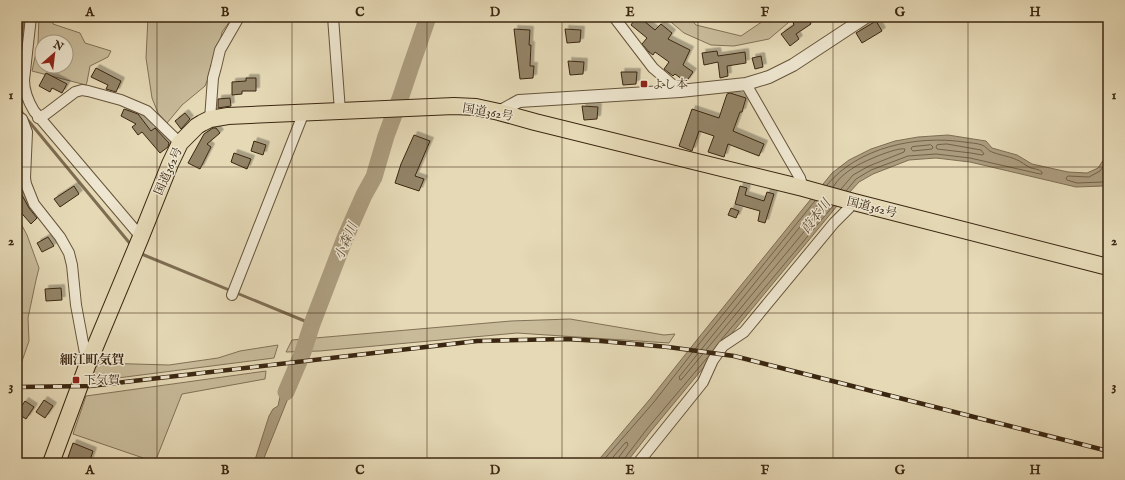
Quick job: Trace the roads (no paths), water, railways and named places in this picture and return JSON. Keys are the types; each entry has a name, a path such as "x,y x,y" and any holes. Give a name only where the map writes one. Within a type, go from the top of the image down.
{"highway":[{"name":"国道362号","path":"51,463 87,366 170,164 180,143 197,126 210,119 228,116 304,112 454,106 476,107 806,189 1108,267"}],"street":[{"path":"31,17 24,80 24,89 27,98 36,115 138,243"},
{"path":"210,119 214,78 220,50 239,17"},
{"path":"333,17 340,111"},
{"path":"614,17 653,68 680,91"},
{"path":"499,112 519,101 680,91 746,84 769,77 793,65 866,17"},
{"path":"746,84 806,189"},
{"path":"87,366 76,305 72,265 69,253 60,237 34,204 26,184 27,132 20,118 46,114 75,92 82,90 121,100 146,111 180,143"},
{"path":"233,291 304,112"},
{"path":"638,463 703,382 713,360 723,346 744,332 834,223 849,208 851,201"}],"water":[{"name":"葭本川","path":"948,135 986,141 992,148 1017,155 1032,164 1068,172 1087,173 1098,168 1108,153 1108,173 1106,175 1108,176 1108,188 1103,186 1076,187 970,162 936,158 909,160 873,174 859,182 837,206 626,463 596,463 650,399 832,173 849,160 871,149 895,141 918,137"},
{"path":"294,368 297,376 262,463 254,463 269,416 273,409 278,406 283,383"}],"waterway":[{"path":"17,73 24,17"},
{"name":"小森川","path":"286,392 303,352 312,324 345,238 364,195 374,177 386,136 428,17"},
{"path":"17,98 22,113 132,246"},
{"path":"139,252 312,324"}],"railway":[{"path":"17,387 90,386 477,341 566,339 601,341 668,347 734,356 1108,451"}],"place":[{"name":"よし本","path":"644,84"},
{"name":"下気賀","path":"76,380"}],"district":[{"name":"細江町気賀","path":"92,359"}]}
